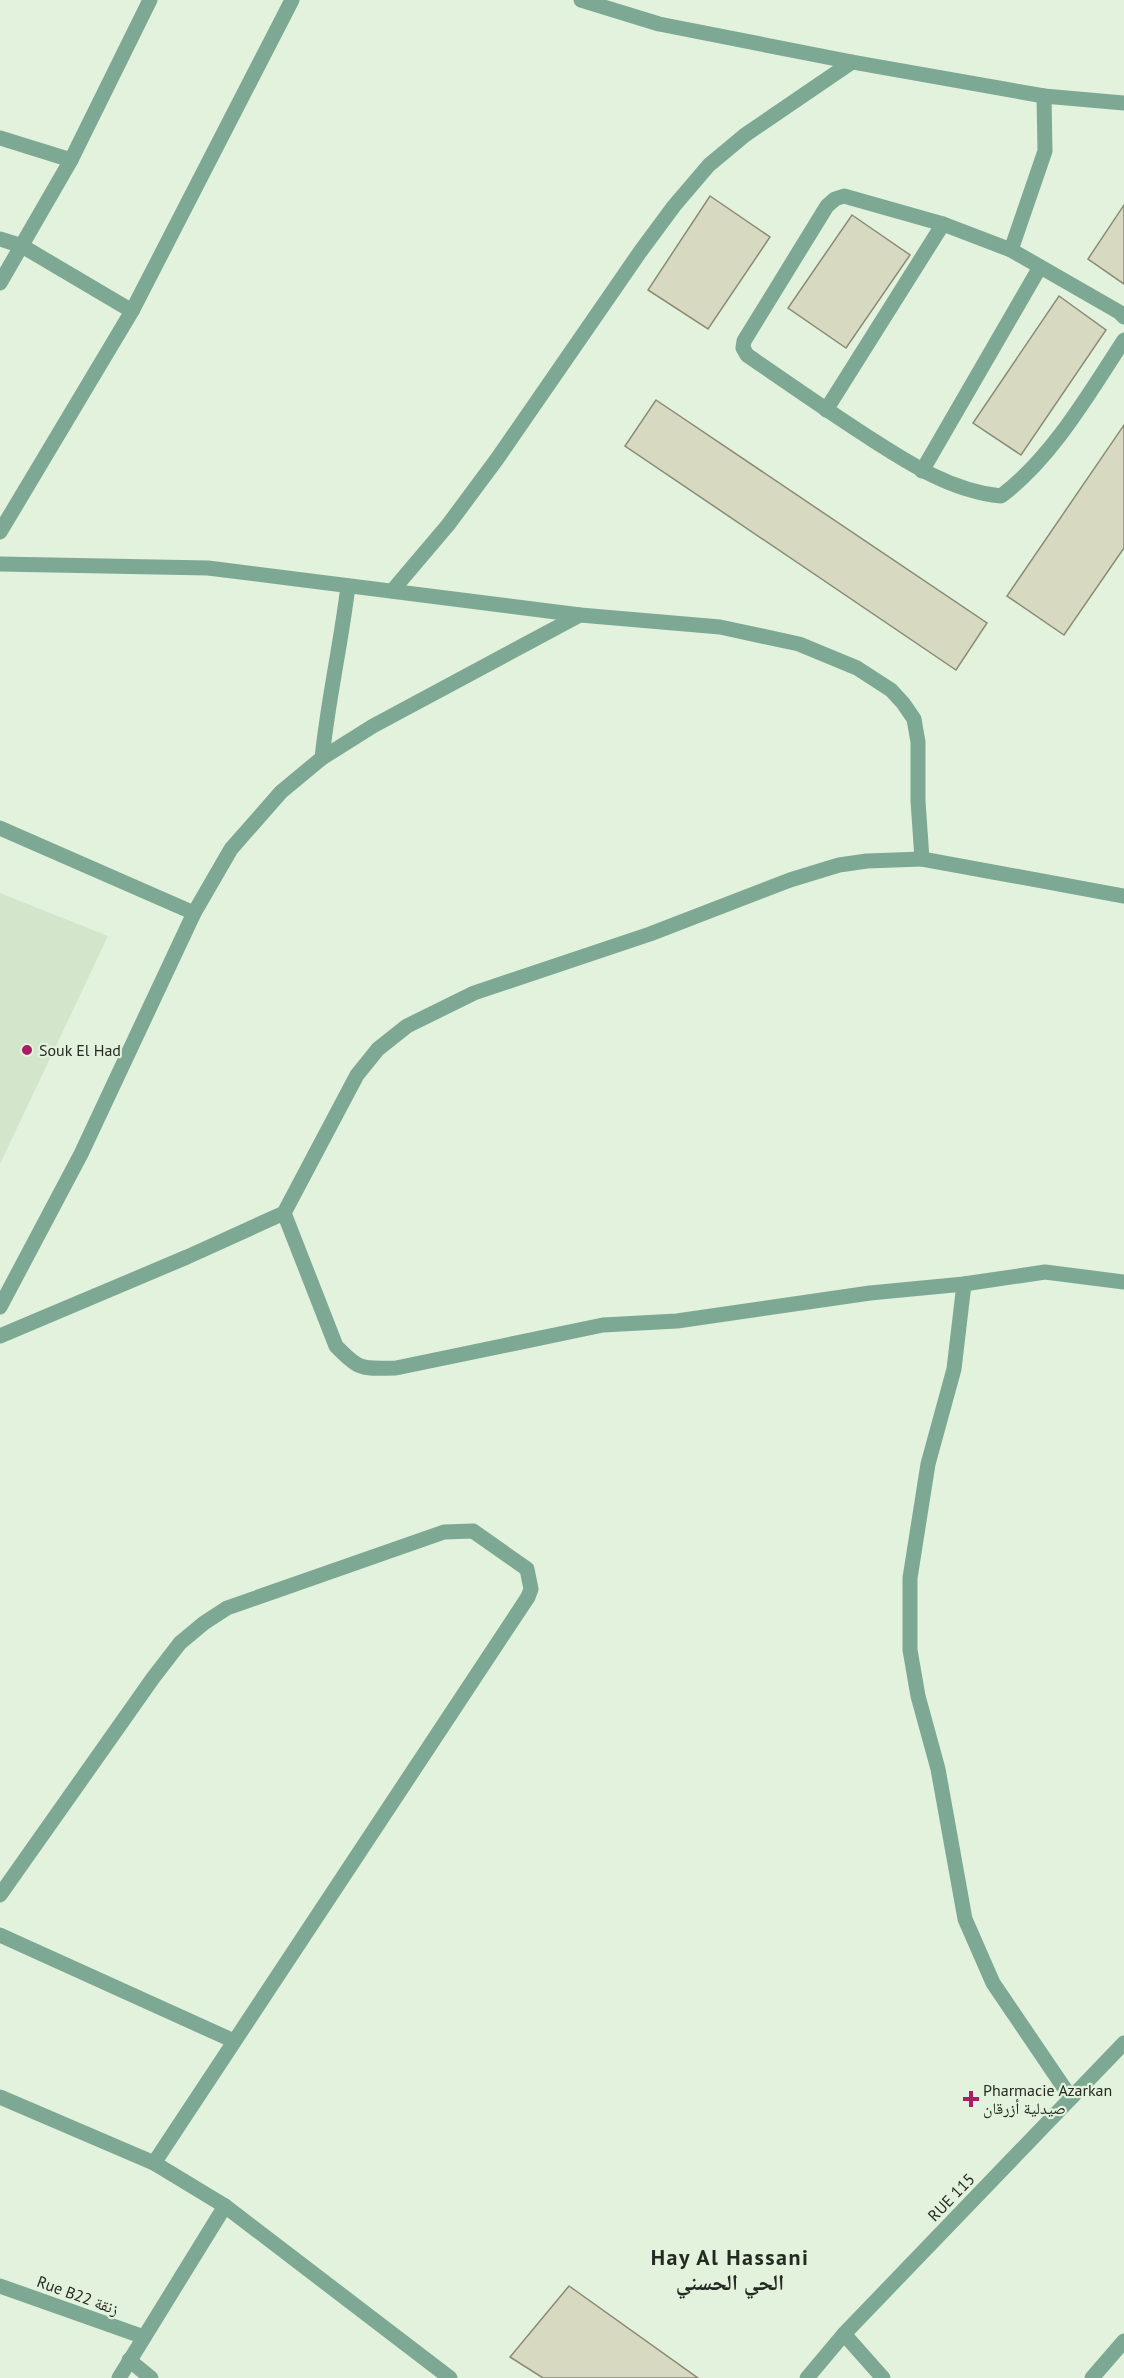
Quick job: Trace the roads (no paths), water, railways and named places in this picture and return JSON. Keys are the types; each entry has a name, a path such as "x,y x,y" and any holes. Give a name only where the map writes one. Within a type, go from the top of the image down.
{"street":[{"path":"0,532 132,311 292,0"},
{"path":"581,0 659,24 852,62 1044,96 1124,103"},
{"path":"0,282 71,160 144,1"},
{"path":"392,591 448,525 497,459 674,206 702,174 745,135 852,62"},
{"path":"1011,250 1046,151 1044,96"},
{"path":"0,138 71,160"},
{"path":"1124,317 1011,250 943,224 844,196 835,199 827,206 744,341 743,348 747,355 826,410 922,471 982,494 1001,496 1015,485 1072,421 1124,340"},
{"path":"826,410 943,224"},
{"path":"0,239 22,246 132,311"},
{"path":"922,471 1040,267"},
{"path":"0,564 208,568 580,615 720,627 799,644 857,668 891,690 914,719 918,742 918,801 922,859"},
{"path":"322,758 326,715 343,629 348,586"},
{"path":"0,1307 81,1154 194,913 231,849 281,792 322,758 373,726 580,615"},
{"path":"0,828 194,913"},
{"path":"0,1336 187,1257 284,1213 357,1076 378,1049 407,1026 474,993 650,934 790,880 839,865 867,861 922,859 1124,896"},
{"path":"284,1213 336,1346 349,1360 362,1368 396,1368 603,1325 677,1321 870,1293 964,1284 1045,1272 1124,1282"},
{"path":"964,1284 954,1369 928,1464 910,1578 910,1650 918,1696 938,1768 964,1919 993,1983 1071,2098"},
{"path":"0,1895 180,1643 226,1608 444,1532 473,1531 527,1569 531,1589 528,1597 154,2163"},
{"path":"0,1935 234,2041"},
{"name":"RUE 115","path":"807,2378 844,2334 1071,2098 1117,2058 1124,2043"},
{"path":"0,2097 154,2163 225,2206 450,2378"},
{"path":"119,2378 225,2206"},
{"name":"Rue B22 زنقة","path":"0,2286 144,2337"},
{"path":"844,2334 883,2378"},
{"path":"1092,2378 1124,2341"},
{"path":"129,2360 151,2378"}],"place":[{"name":"Souk El Had","path":"27,1050"},
{"name":"Pharmacie Azarkan صيدلية أزرقان","path":"971,2099"}],"district":[{"name":"Hay Al Hassani الحي الحسني","path":"730,2270"}]}
